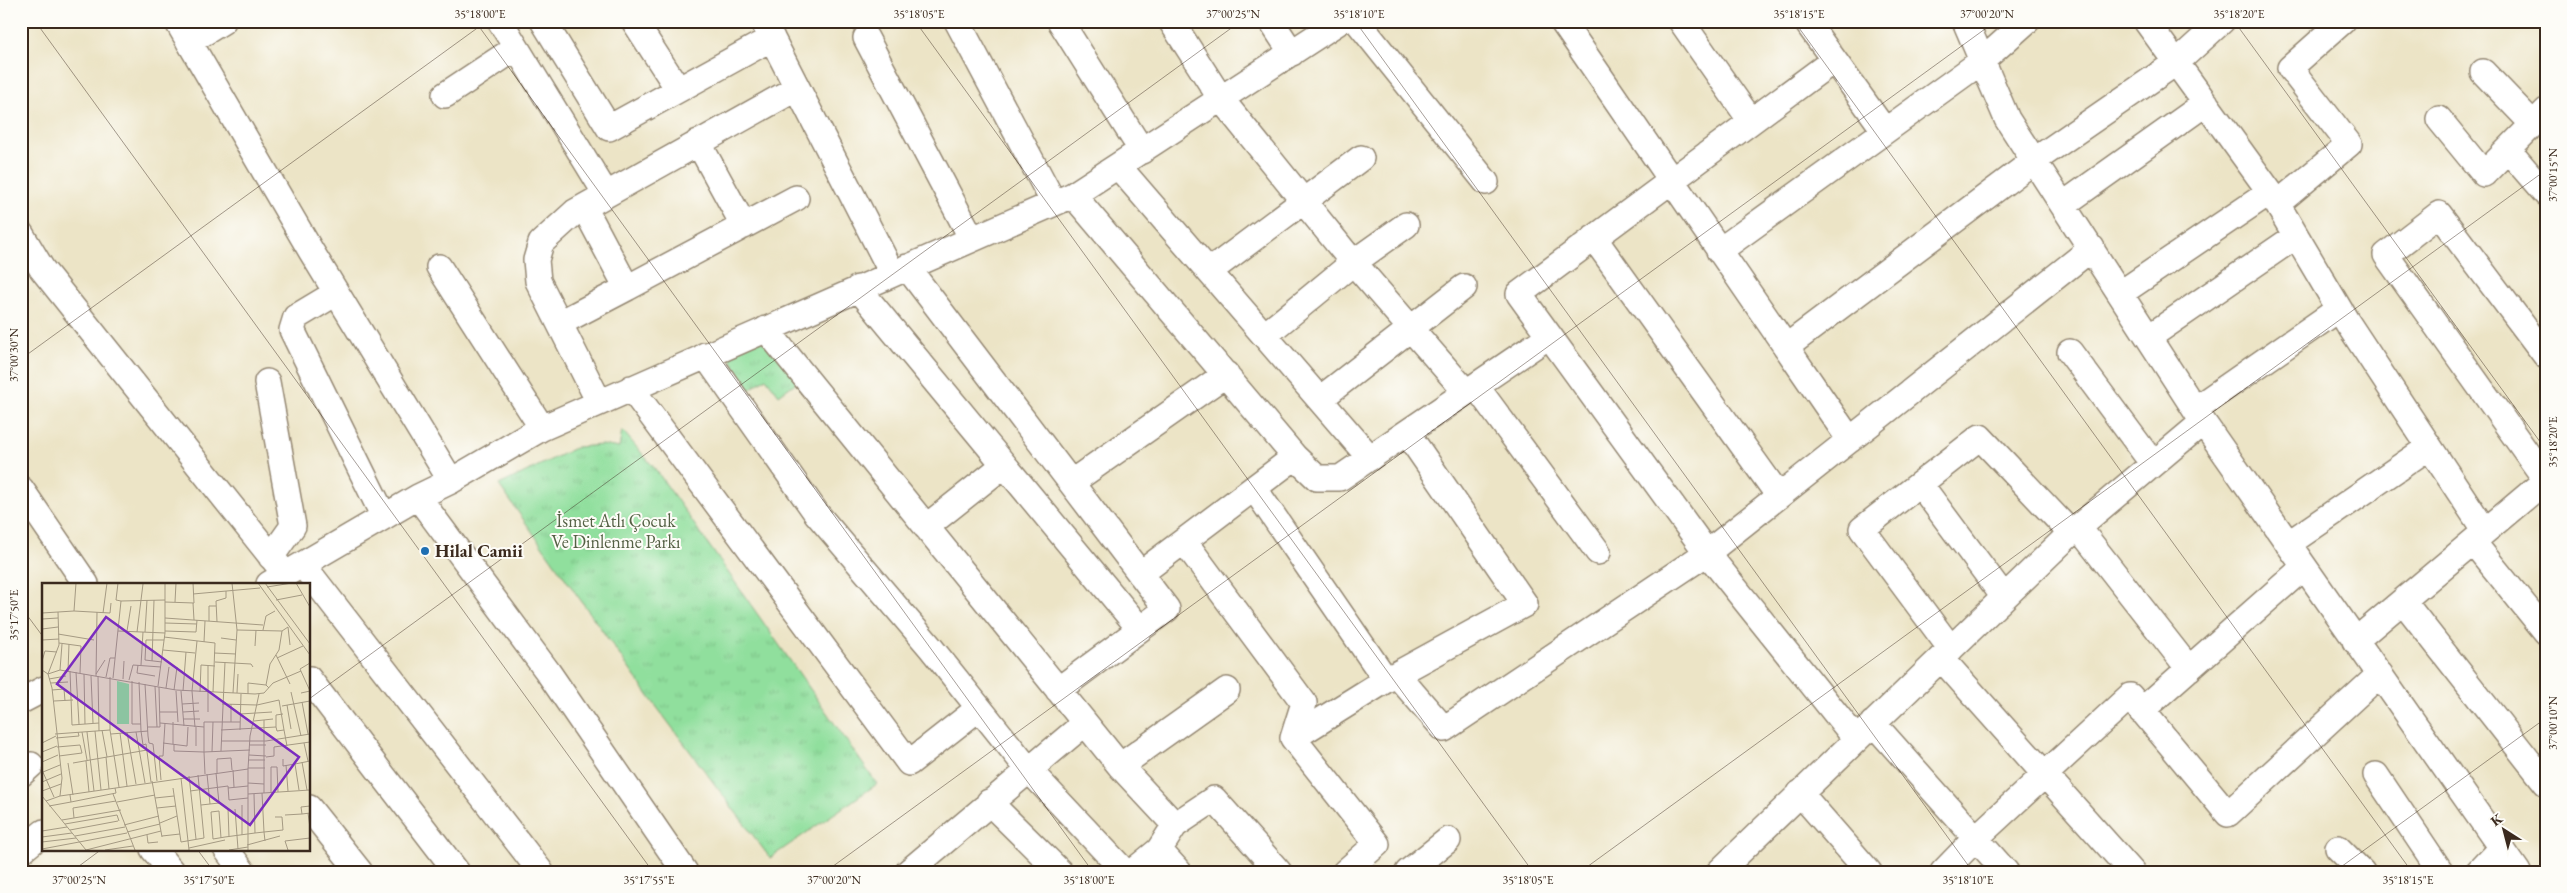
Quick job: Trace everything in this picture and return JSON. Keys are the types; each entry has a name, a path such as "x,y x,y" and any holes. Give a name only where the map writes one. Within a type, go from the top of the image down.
{"street":[{"path":"223,21 183,32 336,293 451,481"},
{"path":"500,21 606,194"},
{"path":"542,21 609,128 678,89 767,29 797,88 899,270 1072,482 1167,609 1058,690"},
{"path":"634,21 678,89"},
{"path":"957,21 1063,199 1226,374 1295,457 1318,478 1340,478 1549,336"},
{"path":"1060,21 1142,151"},
{"path":"1171,21 1221,99 1303,201 1410,328 1471,389 1598,552"},
{"path":"1271,21 1292,53"},
{"path":"282,570 451,481 542,428 1063,199 1142,151 1340,21"},
{"path":"1356,21 1486,182"},
{"path":"1563,21 1670,180 1850,440"},
{"path":"1681,21 1750,121"},
{"path":"1806,21 1885,131"},
{"path":"1965,21 2007,119 2200,416 2518,872"},
{"path":"1719,251 1982,61 2027,21"},
{"path":"2146,21 2273,198 2339,309 2429,447 2479,536 2546,632"},
{"path":"1786,347 2035,160 2177,62 2222,21"},
{"path":"2121,293 2273,198 2349,144 2290,68 2343,21"},
{"path":"866,38 972,239"},
{"path":"445,95 516,48"},
{"path":"1834,60 1519,294 1707,553 1865,731 1976,838 2006,872"},
{"path":"2439,119 2484,174 2539,117 2483,72"},
{"path":"599,402 538,281 536,260 541,243 558,225 584,206 797,88"},
{"path":"2064,204 2206,103"},
{"path":"698,142 744,226"},
{"path":"2508,150 2546,194"},
{"path":"1210,271 1362,158"},
{"path":"1118,166 1266,335 1370,458"},
{"path":"560,323 796,198"},
{"path":"584,206 627,288"},
{"path":"2356,641 2546,480 2386,255 2439,214 2546,356"},
{"path":"1266,335 1354,262 1406,225"},
{"path":"21,234 32,272 293,583"},
{"path":"2150,337 2296,236"},
{"path":"1594,238 1779,496"},
{"path":"1254,488 1391,678 1444,730 1707,553 2092,248"},
{"path":"439,267 542,428"},
{"path":"1320,400 1464,287"},
{"path":"858,288 1140,629"},
{"path":"336,293 296,317 292,330 384,517"},
{"path":"1730,868 1800,794 2075,530 2153,464 2200,416 2339,309"},
{"path":"766,329 1084,723 1120,766 1175,825"},
{"path":"2070,352 2153,464"},
{"path":"705,355 817,514 979,708 1028,770 1125,872"},
{"path":"1072,482 1226,374"},
{"path":"267,382 293,526 282,570"},
{"path":"631,388 909,763 979,708"},
{"path":"1293,738 1391,678 1525,604 1407,433"},
{"path":"2132,872 2046,775 1946,653 1862,529 1980,438 2075,530 2189,669"},
{"path":"2288,544 2429,447"},
{"path":"1140,574 1295,457"},
{"path":"926,527 1004,465"},
{"path":"1920,484 2004,597"},
{"path":"21,489 85,583"},
{"path":"418,497 548,672 685,872"},
{"path":"1184,541 1304,703 1293,738"},
{"path":"2141,711 2304,567"},
{"path":"2402,601 2546,783"},
{"path":"310,603 541,872"},
{"path":"1943,872 1976,838 2130,696 2228,814 2380,674"},
{"path":"310,680 457,872"},
{"path":"1120,766 1227,690"},
{"path":"917,869 989,802 1084,723"},
{"path":"1293,738 1377,844 1345,872"},
{"path":"2376,775 2441,872"},
{"path":"1800,794 1869,872"},
{"path":"1132,872 1159,850 1175,825 1214,799 1279,872"},
{"path":"989,802 1060,872"},
{"path":"310,809 360,872"},
{"path":"21,850 42,834"},
{"path":"1408,872 1448,840"},
{"path":"2478,872 2502,847"},
{"path":"2338,848 2362,872"},
{"path":"154,850 172,872"},
{"path":"227,850 242,872"},
{"path":"1159,850 1179,872"}],"green space":[{"path":"770,334 805,376 779,395 766,378 749,390 727,353"},
{"name":"İsmet Atlı Çocuk Ve Dinlenme Parkı","path":"622,430 656,470 877,784 770,858 650,698 499,485 577,447 602,445 619,448"}],"place":[{"name":"Hilal Camii","path":"425,551"}]}
